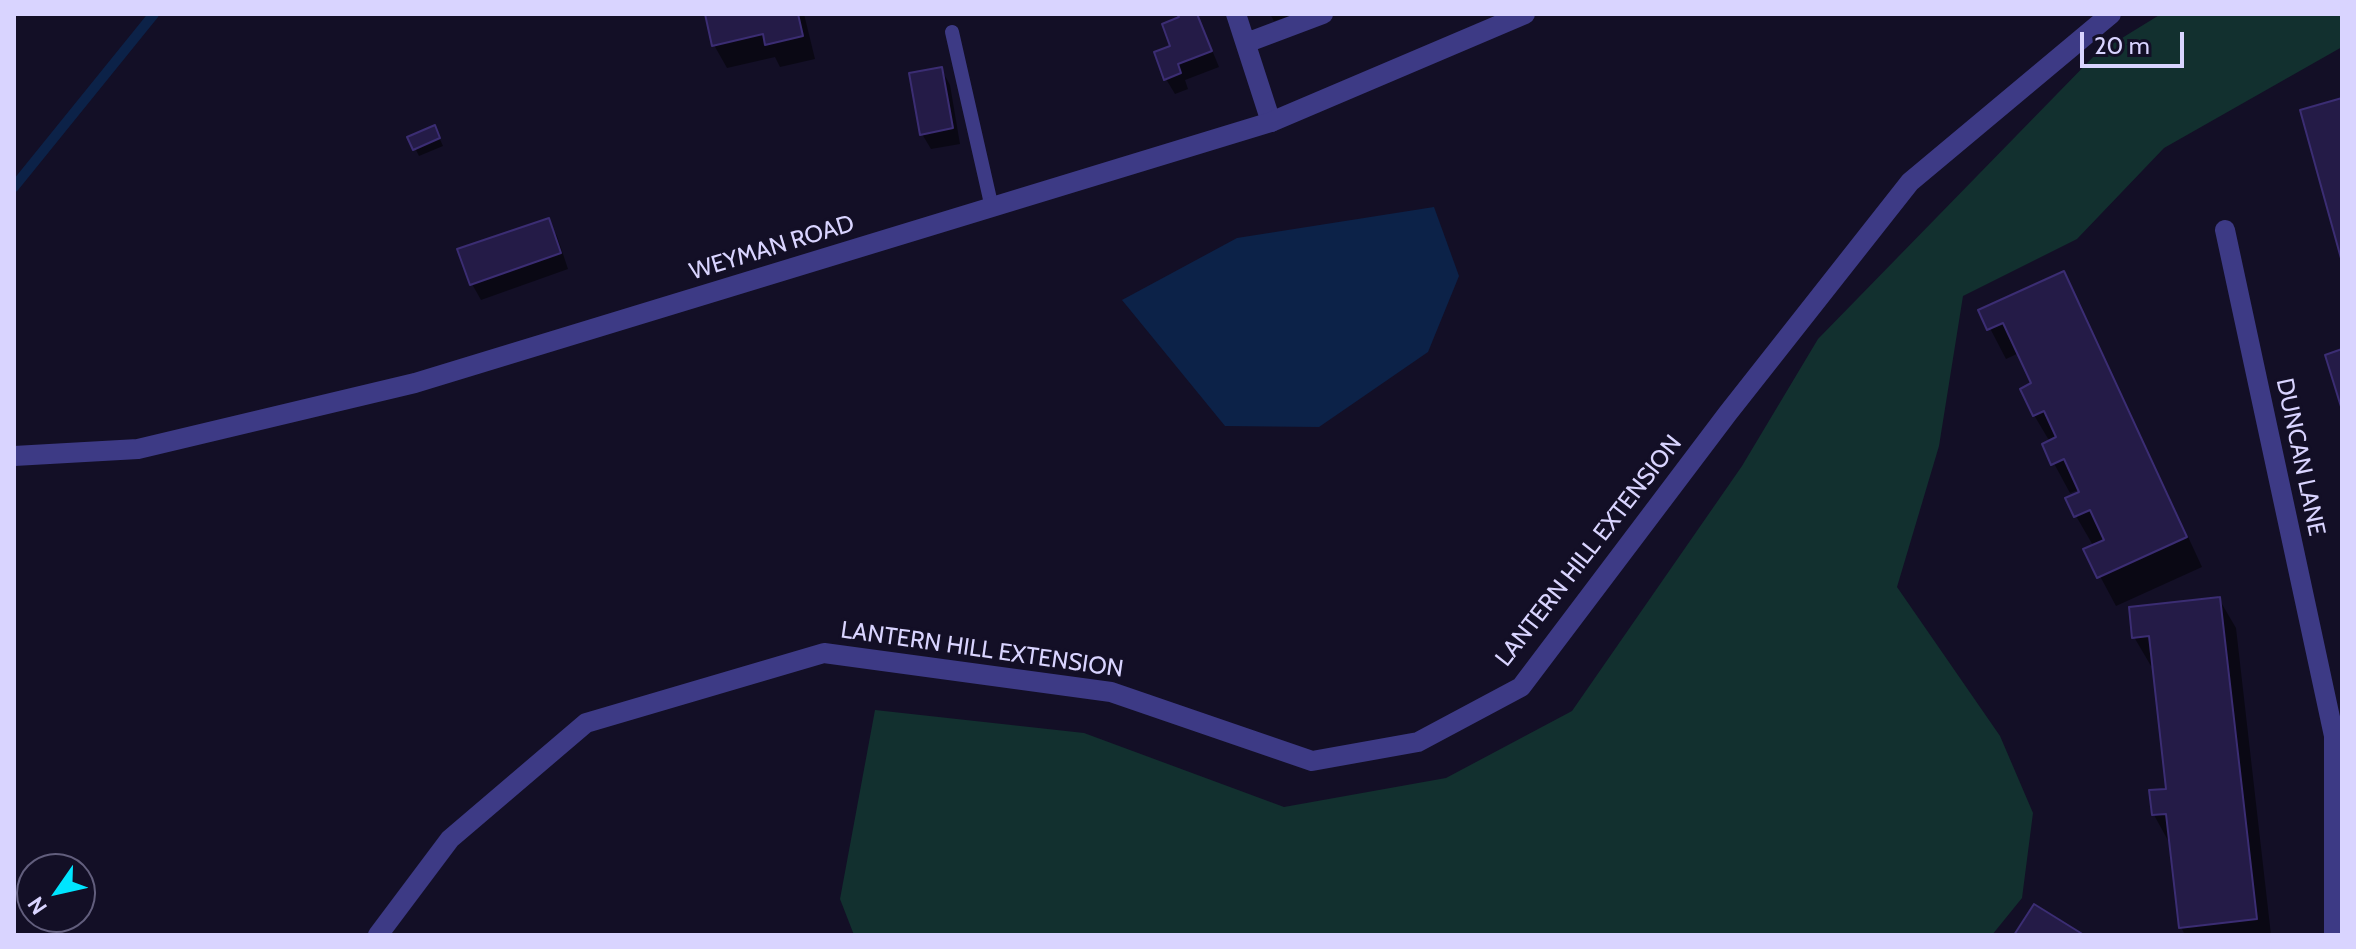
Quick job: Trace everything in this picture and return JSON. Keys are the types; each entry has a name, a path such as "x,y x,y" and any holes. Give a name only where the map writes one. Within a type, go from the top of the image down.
{"street":[{"path":"1236,14 1271,122"},
{"path":"1246,43 1323,14"},
{"name":"WEYMAN ROAD","path":"14,456 138,449 415,383 1271,122 1525,14"},
{"name":"LANTERN HILL EXTENSION","path":"378,935 450,839 586,723 824,653 1111,692 1312,761 1418,742 1521,687 1719,426 1910,182 2111,14"},
{"name":"DUNCAN LANE","path":"2225,230 2334,736 2334,935"}],"lane":[{"path":"952,32 992,208"}],"green space":[{"path":"2161,14 2342,14 2342,47 2164,148 2077,239 1963,296 1939,446 1897,587 2000,736 2033,813 2022,898 1992,935 854,935 840,899 875,710 1084,733 1284,807 1446,778 1572,711 1742,466 1818,339 2096,54"}],"water":[{"path":"1434,207 1459,276 1428,352 1319,427 1225,426 1122,300 1237,238"}],"building":[{"path":"705,14 798,14 803,36 765,45 763,34 712,46"},
{"path":"1177,14 1197,14 1212,51 1178,64 1181,73 1164,80 1154,52 1170,46 1162,24 1179,17"},
{"path":"942,67 953,128 920,135 909,73"},
{"path":"2342,98 2342,262 2300,110"},
{"path":"435,125 440,138 413,150 407,137"},
{"path":"549,218 561,253 470,285 457,249"},
{"path":"2064,271 2187,537 2097,578 2083,549 2104,540 2090,510 2074,517 2065,498 2079,492 2064,459 2051,465 2042,444 2056,437 2044,411 2033,416 2020,389 2031,383 2003,323 1987,330 1978,310"},
{"path":"2342,349 2342,410 2325,355"},
{"path":"2220,597 2257,919 2179,928 2166,814 2152,815 2149,790 2166,789 2149,636 2132,638 2129,607"},
{"path":"2034,904 2084,935 2014,935"}],"waterway":[{"path":"14,187 154,14"}]}
